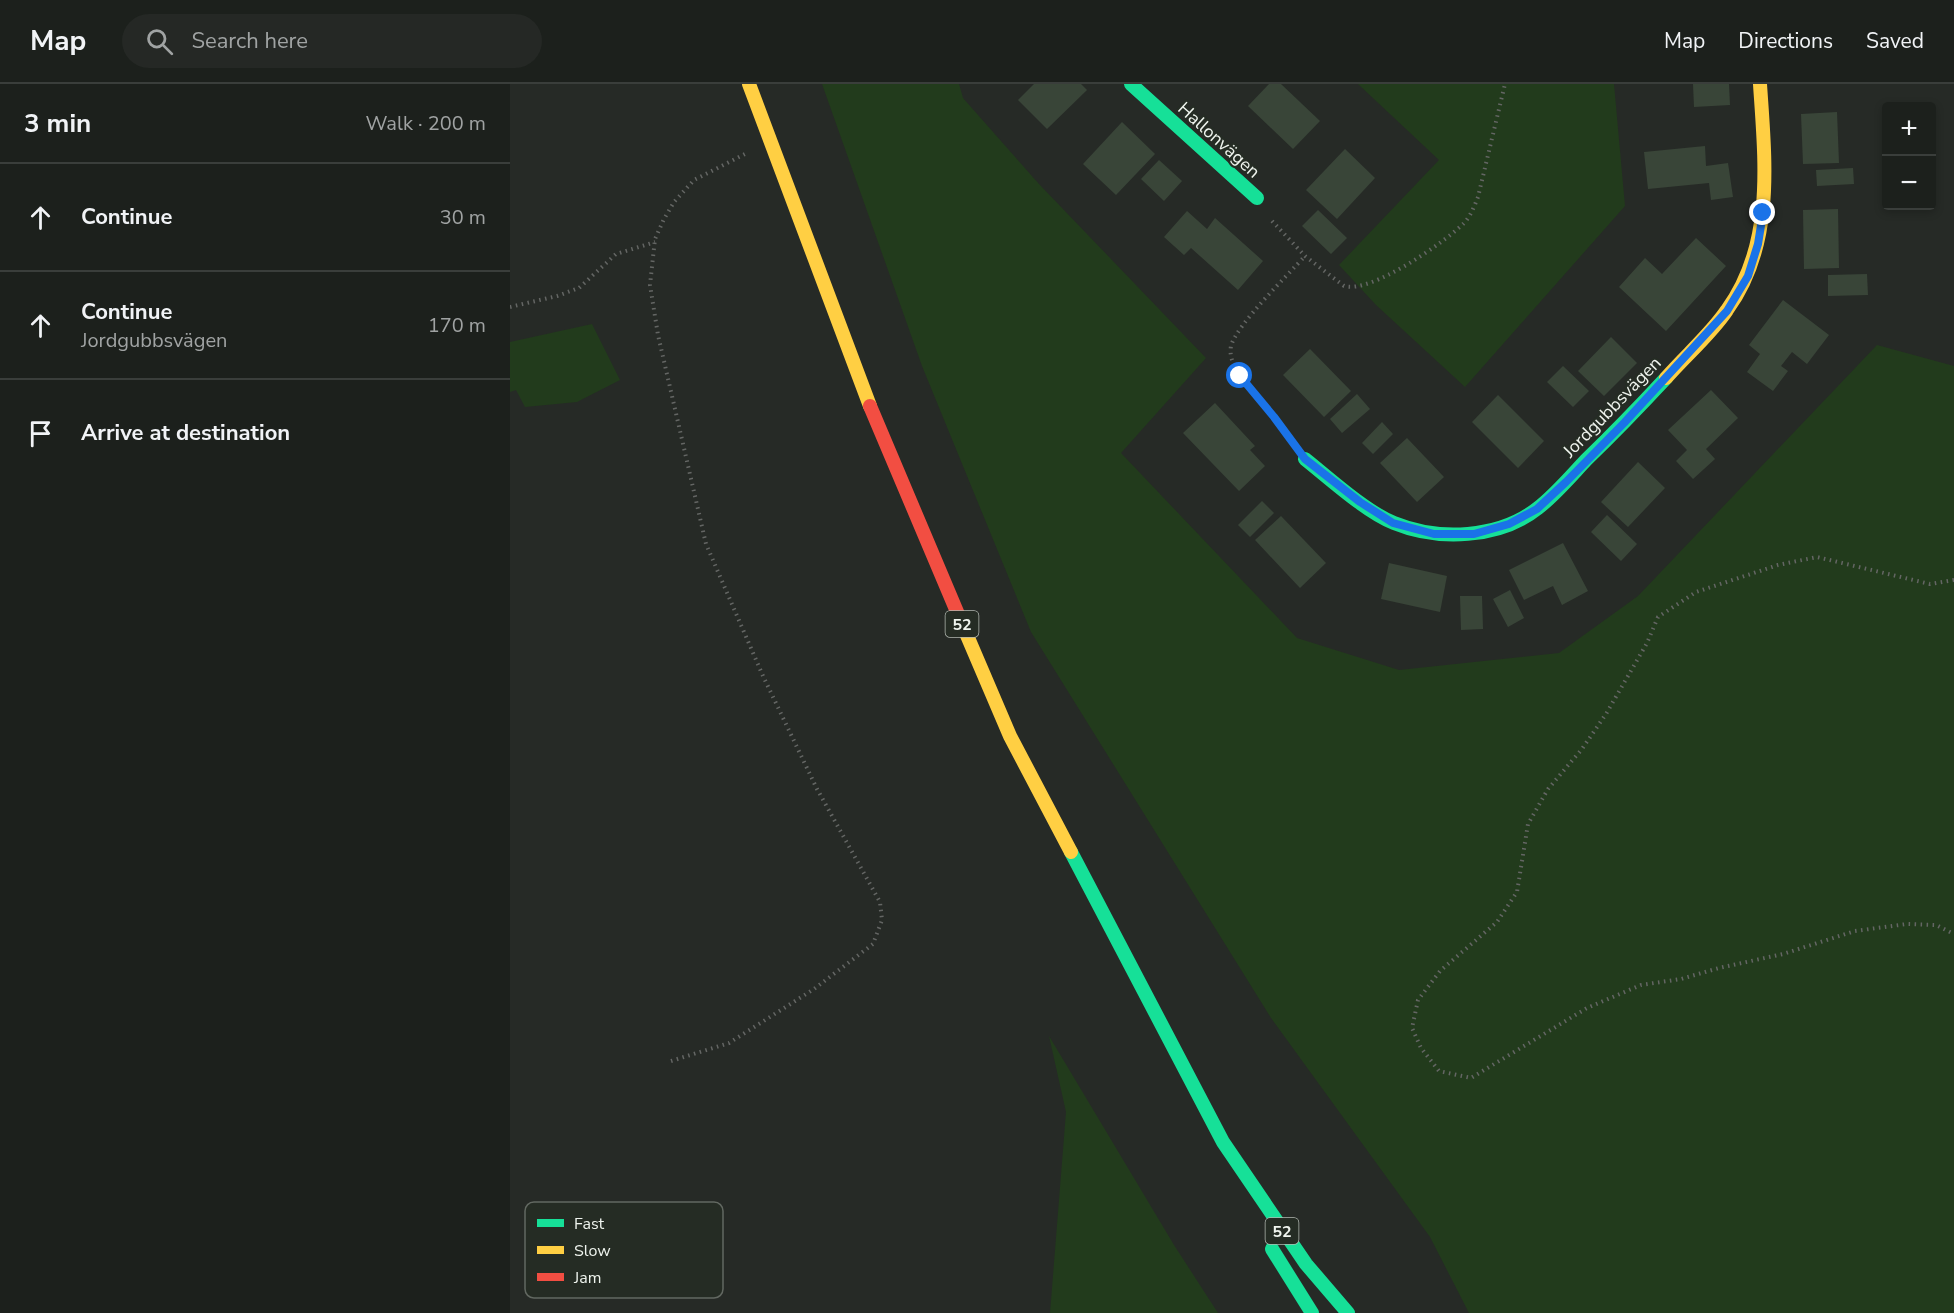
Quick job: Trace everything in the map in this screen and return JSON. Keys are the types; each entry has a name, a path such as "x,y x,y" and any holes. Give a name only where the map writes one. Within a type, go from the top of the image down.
{"main road":[{"name":"52","path":"750,84 805,237 886,448 1010,736 1223,1142 1299,1254 1348,1313"},
{"name":"Hallonvägen","path":"1131,84 1257,198"},
{"name":"Jordgubbsvägen","path":"1305,459 1360,502 1393,523 1434,534 1474,534 1509,524 1537,509 1624,423 1727,311 1748,276 1758,244 1766,169 1760,84"},
{"name":"52","path":"1223,1142 1234,1183"},
{"name":"52","path":"1262,1232 1312,1313"}],"path":[{"path":"1257,198 1275,224 1305,256 1344,286 1350,288 1365,286 1389,275 1462,226 1472,212 1478,197 1505,84"},
{"path":"671,1061 729,1043 814,989 873,944 882,920 880,902 817,789 763,676 706,544 658,335 650,285 655,242 674,202 694,180 725,163 771,143"},
{"path":"510,307 557,296 579,288 616,254 655,242"},
{"path":"1305,256 1242,326 1232,344 1230,354 1233,365 1240,376 1305,459"},
{"path":"1954,580 1930,584 1817,557 1778,565 1696,592 1658,617 1647,644 1606,714 1582,749 1548,789 1528,824 1516,892 1497,922 1440,971 1418,1000 1412,1028 1421,1048 1439,1071 1471,1078 1587,1008 1641,985 1682,979 1783,954 1855,931 1907,924 1936,925 1954,934"}],"green space":[{"path":"822,84 959,84 963,98 1039,184 1206,358 1121,453 1297,638 1399,670 1559,653 1638,596 1877,345 1954,366 1954,1313 1469,1313 1430,1237 1271,1018 1031,632 922,366"},
{"path":"1358,84 1614,84 1625,206 1465,387 1376,305 1339,265 1439,160"},
{"path":"592,324 620,380 577,402 525,407 516,390 510,392 510,342"},
{"path":"1049,1036 1174,1245 1218,1313 1050,1313 1066,1112"}],"building":[{"path":"1034,84 1081,84 1087,90 1047,129 1018,100"},
{"path":"1269,84 1281,84 1320,121 1293,149 1248,106"},
{"path":"1693,84 1729,84 1730,105 1694,107"},
{"path":"1837,112 1839,163 1803,164 1801,114"},
{"path":"1122,122 1155,154 1116,195 1083,164"},
{"path":"1705,146 1706,166 1728,163 1733,197 1711,200 1709,183 1648,189 1644,152"},
{"path":"1345,149 1375,178 1337,219 1306,190"},
{"path":"1159,160 1182,181 1164,201 1141,179"},
{"path":"1853,168 1854,184 1817,186 1816,170"},
{"path":"1838,209 1839,268 1804,269 1803,210"},
{"path":"1318,210 1347,238 1331,254 1302,226"},
{"path":"1187,211 1207,229 1215,218 1263,261 1238,290 1191,248 1184,255 1164,237"},
{"path":"1696,238 1726,266 1666,331 1619,287 1645,258 1662,274"},
{"path":"1867,274 1868,295 1828,296 1828,275"},
{"path":"1783,300 1829,335 1807,364 1792,352 1781,366 1788,371 1773,391 1747,372 1760,354 1749,345"},
{"path":"1611,337 1637,363 1604,396 1578,371"},
{"path":"1310,349 1351,391 1324,417 1283,375"},
{"path":"1563,366 1589,391 1573,407 1547,382"},
{"path":"1711,390 1738,418 1706,449 1715,459 1693,479 1676,461 1687,450 1668,430"},
{"path":"1357,394 1370,409 1342,433 1330,419"},
{"path":"1498,395 1544,441 1518,468 1472,422"},
{"path":"1215,403 1255,446 1250,450 1265,466 1239,491 1183,433"},
{"path":"1382,422 1393,434 1373,454 1362,443"},
{"path":"1407,438 1444,477 1417,502 1380,463"},
{"path":"1638,462 1665,488 1628,527 1601,502"},
{"path":"1262,501 1274,513 1250,537 1238,525"},
{"path":"1607,515 1637,544 1621,561 1591,532"},
{"path":"1281,516 1326,563 1300,588 1255,540"},
{"path":"1563,543 1588,591 1562,605 1553,586 1524,600 1509,570"},
{"path":"1389,563 1447,576 1440,612 1381,599"},
{"path":"1510,590 1524,618 1508,627 1493,599"},
{"path":"1460,596 1482,596 1483,629 1461,630"}],"traffic: fast":[{"path":"1131,84 1257,198"},
{"path":"1305,459 1360,503 1394,523 1430,533 1468,534 1487,531 1522,518 1544,503 1666,378"},
{"path":"1071,852 1223,1142 1306,1264 1348,1313"},
{"path":"1272,1249 1312,1313"}],"traffic: slow":[{"path":"749,84 870,406"},
{"path":"1666,378 1721,319 1742,284 1753,258 1760,230 1763,201 1764,143 1760,84"},
{"path":"963,626 1010,736 1071,852"}],"traffic: jam":[{"path":"870,406 963,626"}],"route":[{"path":"1240,376 1305,459 1360,502 1393,523 1434,534 1474,534 1509,524 1537,509 1566,482 1727,311 1748,276 1758,244 1763,213"}]}
